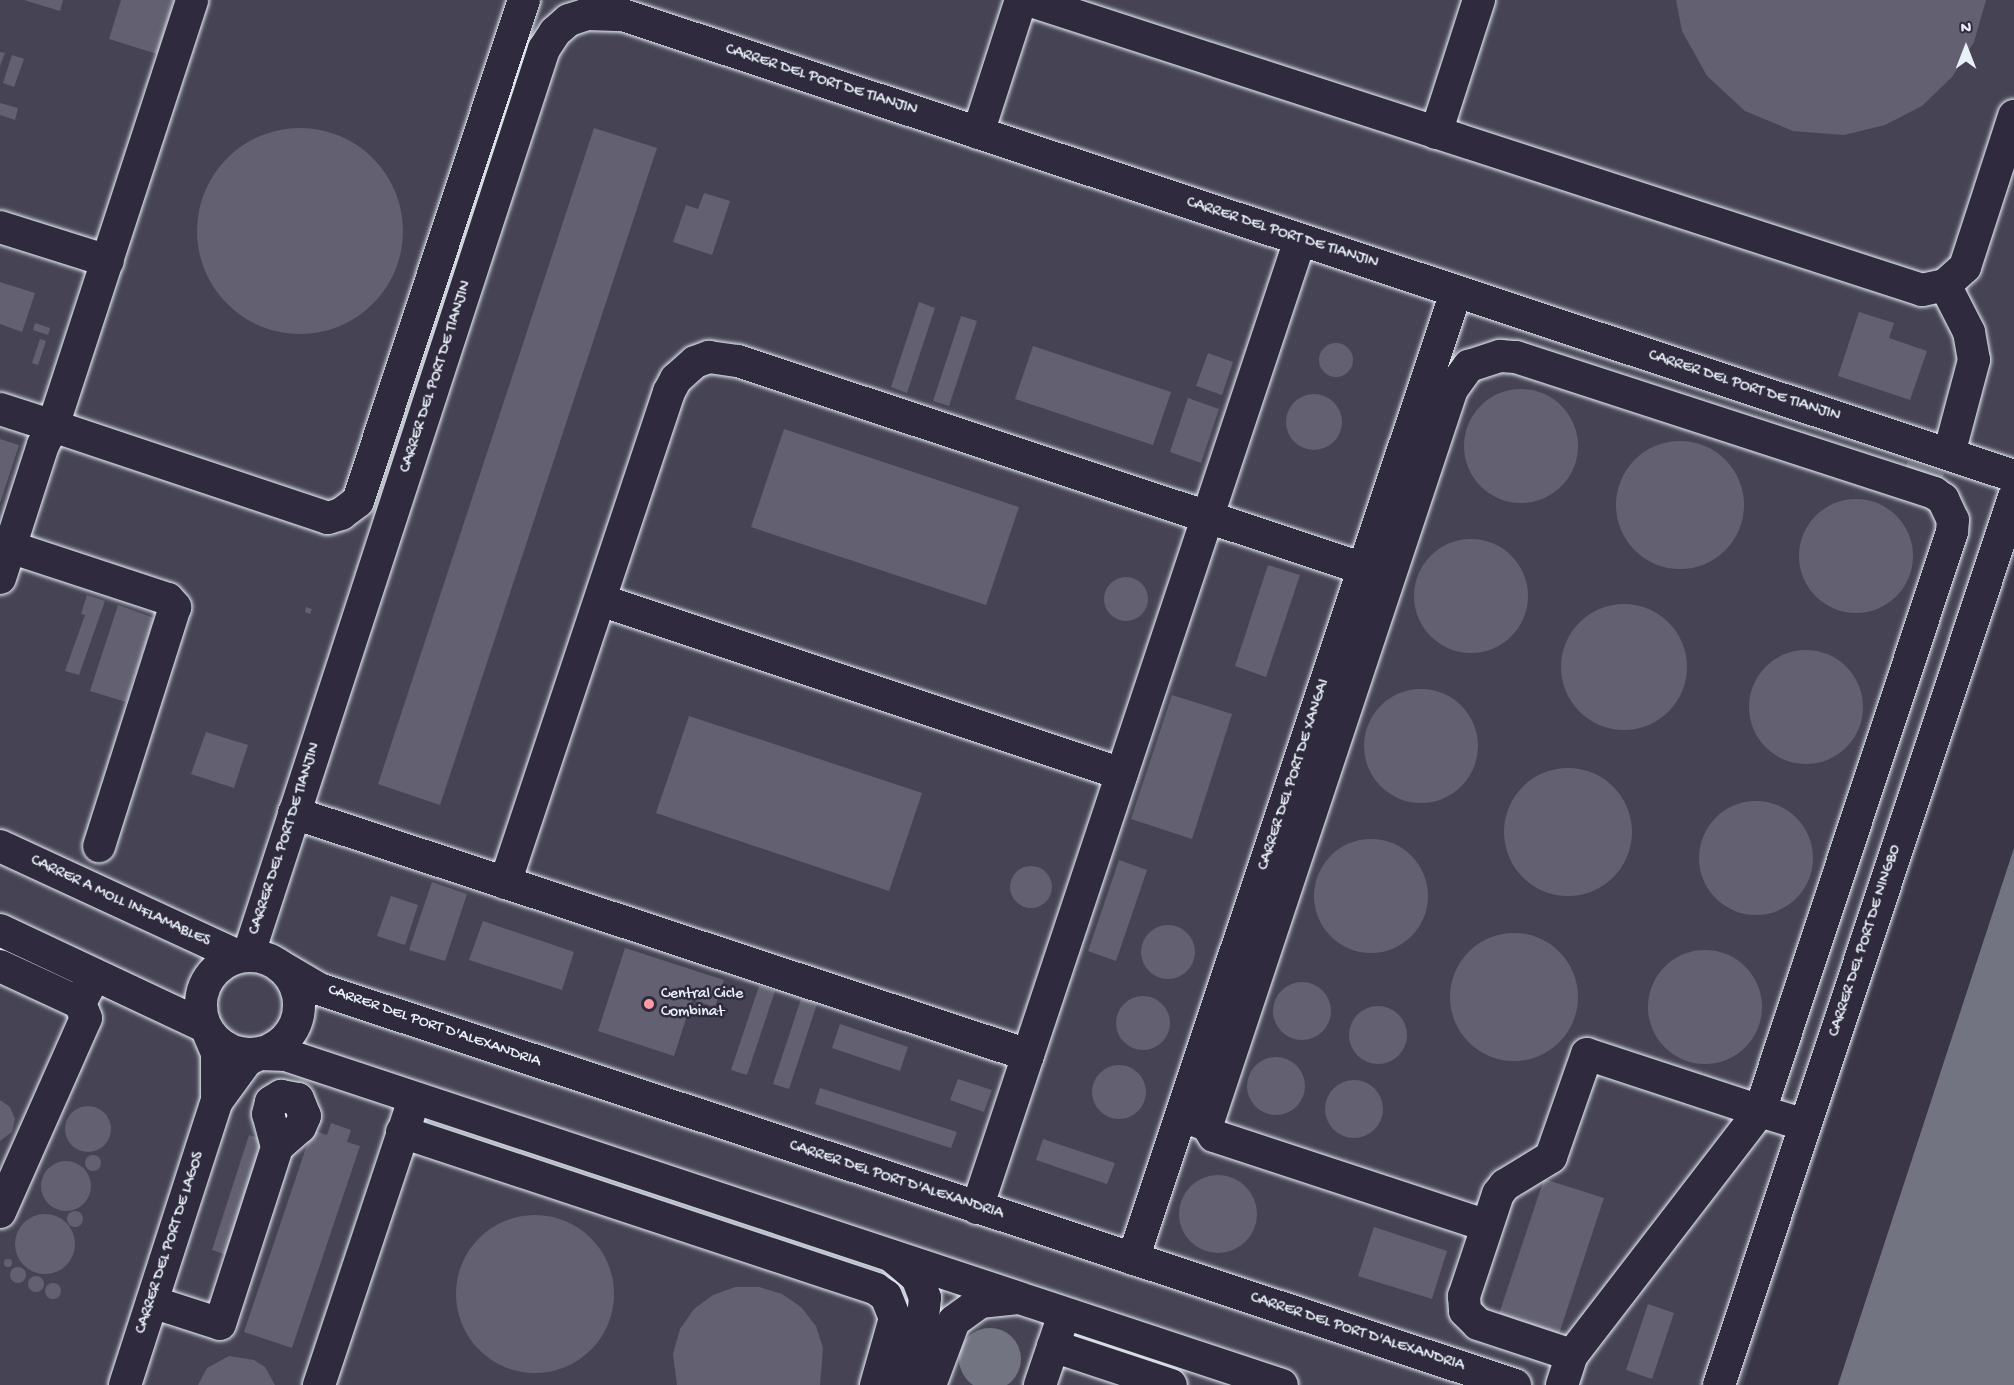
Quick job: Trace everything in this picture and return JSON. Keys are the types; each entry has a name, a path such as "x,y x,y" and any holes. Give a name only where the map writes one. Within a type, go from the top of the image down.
{"street":[{"path":"0,578 43,445 53,426 108,261 192,0"},
{"path":"0,409 328,518 351,508 364,492 524,0"},
{"path":"978,133 1021,0"},
{"path":"1028,0 1922,290 1945,285 1965,267 2014,116"},
{"path":"1436,133 1479,0"},
{"name":"CARRER DEL PORT DE TIANJIN","path":"244,956 294,813 544,49 555,32 569,20 587,14 623,15 2014,476"},
{"path":"0,227 108,261"},
{"path":"977,1208 1300,240"},
{"path":"1945,285 1968,332 1974,360 1949,454"},
{"name":"CARRER DEL PORT DE XANGAI","path":"1134,1259 1194,1120 1364,569 1456,292"},
{"path":"1487,1226 1214,1136 1194,1120 1452,389 1469,366 1500,356 1516,357 1934,493 1949,508 1952,532 1760,1111 1572,1355 1562,1385"},
{"path":"505,883 669,392 685,368 709,357 738,361 1364,569"},
{"name":"CARRER DEL PORT DE NINGBO","path":"1719,1385 2014,497"},
{"path":"10,547 168,599 175,607 99,846"},
{"path":"600,600 1122,774"},
{"path":"294,813 1028,1054"},
{"name":"CARRER A MOLL INFLAMABLES","path":"0,846 244,956"},
{"path":"0,930 207,1030 235,1053 286,1055 1282,1385"},
{"path":"244,956 280,966 298,992 298,1016 288,1038 240,1067 217,1101 217,1053 207,1030 200,1001 209,977 217,968 244,956"},
{"path":"0,966 80,1003 86,1018 0,1212"},
{"name":"CARRER DEL PORT D'ALEXANDRIA","path":"280,966 319,989 1515,1385"},
{"path":"80,1003 94,974"},
{"path":"1572,1355 1478,1324 1465,1311 1464,1296 1501,1189 1551,1157 1587,1054 1805,1125"},
{"path":"319,1385 414,1099"},
{"name":"CARRER DEL PORT DE LAGOS","path":"125,1385 217,1101"},
{"path":"402,1132 876,1289 886,1296 896,1318 876,1385"},
{"path":"152,1302 220,1324 277,1147"},
{"path":"891,1256 917,1277 925,1298 922,1328 903,1385"},
{"path":"930,1385 954,1321 980,1302 1018,1298"},
{"path":"1040,1385 1065,1313"},
{"path":"1053,1346 1171,1385"}],"shaded area":[{"path":"0,0 2014,0 2014,537 1743,1385 0,1385"}],"water":[{"path":"2014,848 2014,1385 1838,1385"},
{"path":"990,1328 1007,1333 1012,1337 1016,1342 1021,1359 1016,1376 1012,1381 1007,1385 990,1390 973,1385 968,1381 964,1376 959,1359 964,1342 968,1337 973,1333"}],"building":[{"path":"24,0 63,0 60,11"},
{"path":"121,0 174,0 157,54 109,39"},
{"path":"1676,0 1986,0 1974,42 1952,77 1922,106 1885,125 1844,135 1793,131 1745,111 1707,76 1682,31"},
{"path":"0,52 5,53 0,66"},
{"path":"12,55 24,59 14,87 3,83"},
{"path":"0,103 18,108 15,120 0,115"},
{"path":"290,128 310,128 330,132 349,140 366,151 380,165 399,201 403,231 399,261 391,280 380,297 366,311 330,330 310,334 290,334 270,330 251,322 234,311 220,297 201,261 197,241 197,221 201,201 209,182 220,165 234,151 270,132"},
{"path":"594,128 657,148 440,805 378,784"},
{"path":"704,193 730,201 712,255 673,242 686,205 698,209"},
{"path":"0,282 35,293 22,332 0,324"},
{"path":"919,302 935,308 907,393 891,387"},
{"path":"1859,312 1894,323 1889,338 1927,351 1910,400 1838,376"},
{"path":"961,316 977,321 949,406 933,401"},
{"path":"35,323 50,328 48,335 33,330"},
{"path":"40,339 46,341 38,365 32,363"},
{"path":"1336,343 1348,348 1353,360 1348,372 1336,377 1324,372 1319,360 1324,348"},
{"path":"1033,346 1171,392 1153,445 1015,399"},
{"path":"1208,353 1233,362 1222,395 1196,386"},
{"path":"1521,389 1543,393 1562,405 1574,424 1578,446 1574,468 1562,487 1543,499 1521,503 1499,499 1480,487 1468,468 1464,446 1468,424 1480,405 1499,393"},
{"path":"1314,394 1325,396 1334,402 1340,411 1342,422 1340,433 1334,442 1325,448 1314,450 1303,448 1294,442 1288,433 1286,422 1288,411 1294,402 1303,396"},
{"path":"1188,398 1219,409 1201,463 1170,452"},
{"path":"784,429 1019,507 986,605 751,527"},
{"path":"0,439 19,445 0,503"},
{"path":"1680,441 1704,446 1725,460 1739,481 1744,505 1739,529 1725,550 1704,564 1680,569 1656,564 1635,550 1621,529 1616,505 1621,481 1635,460 1656,446"},
{"path":"1908,461 1944,473 1942,481 1905,469"},
{"path":"1856,499 1878,503 1897,515 1909,534 1913,556 1909,578 1897,597 1878,609 1856,613 1834,609 1815,597 1803,578 1799,556 1803,534 1815,515 1834,503"},
{"path":"1471,539 1493,543 1512,555 1524,574 1528,596 1524,618 1512,637 1493,649 1471,653 1449,649 1430,637 1418,618 1414,596 1418,574 1430,555 1449,543"},
{"path":"1268,565 1300,575 1266,677 1235,666"},
{"path":"1126,577 1141,584 1148,599 1141,614 1126,621 1111,614 1104,599 1111,584"},
{"path":"87,595 105,601 79,675 65,671 85,615 81,614"},
{"path":"1624,604 1648,608 1669,622 1683,643 1687,667 1683,691 1669,712 1648,726 1624,730 1600,726 1579,712 1565,691 1561,667 1565,643 1579,622 1600,608"},
{"path":"118,605 154,618 126,702 90,691"},
{"path":"306,607 312,609 310,614 305,612"},
{"path":"1806,650 1828,654 1847,666 1859,685 1863,707 1859,729 1847,748 1828,760 1806,764 1784,760 1765,748 1753,729 1749,707 1753,685 1765,666 1784,654"},
{"path":"1421,689 1443,693 1462,705 1474,724 1478,746 1474,768 1462,787 1443,799 1421,803 1399,799 1380,787 1368,768 1364,746 1368,724 1380,705 1399,693"},
{"path":"1172,695 1232,714 1192,839 1131,819"},
{"path":"689,716 922,793 889,891 656,813"},
{"path":"206,732 248,745 234,788 191,774"},
{"path":"1568,768 1592,773 1613,787 1627,808 1632,832 1627,856 1613,877 1592,891 1568,896 1544,891 1523,877 1509,856 1504,832 1509,808 1523,787 1544,773"},
{"path":"1756,801 1778,805 1797,817 1809,836 1813,858 1809,880 1797,899 1778,911 1756,915 1734,911 1715,899 1703,880 1699,858 1703,836 1715,817 1734,805"},
{"path":"1371,839 1393,843 1412,855 1424,874 1428,896 1424,918 1412,937 1393,949 1371,953 1349,949 1330,937 1318,918 1314,896 1318,874 1330,855 1349,843"},
{"path":"1119,860 1147,870 1116,961 1088,951"},
{"path":"1031,866 1039,867 1046,872 1051,879 1051,895 1046,902 1039,907 1031,908 1023,907 1016,902 1011,895 1010,887 1011,879 1016,872 1023,867"},
{"path":"432,882 467,894 445,961 409,950"},
{"path":"391,896 418,905 405,945 377,936"},
{"path":"483,921 574,952 562,990 469,960"},
{"path":"1163,925 1173,925 1187,933 1193,942 1195,952 1193,962 1187,971 1173,979 1163,979 1146,967 1141,957 1141,947 1153,930"},
{"path":"1514,933 1538,938 1559,952 1573,973 1578,997 1573,1021 1559,1042 1538,1056 1514,1061 1490,1056 1469,1042 1455,1021 1450,997 1455,973 1469,952 1490,938"},
{"name":"Central Cicle Combinat","path":"625,948 724,980 715,1007 692,1000 674,1056 598,1031"},
{"path":"1705,950 1727,954 1746,966 1758,985 1762,1007 1758,1029 1746,1048 1727,1060 1705,1064 1683,1060 1664,1048 1652,1029 1648,1007 1652,985 1664,966 1683,954"},
{"path":"1302,982 1313,984 1323,990 1329,1000 1331,1011 1329,1022 1323,1032 1313,1038 1302,1040 1291,1038 1281,1032 1275,1022 1273,1011 1275,1000 1281,990 1291,984"},
{"path":"759,986 775,991 747,1075 731,1070"},
{"path":"1138,996 1148,996 1162,1004 1168,1013 1170,1023 1168,1033 1162,1042 1148,1050 1138,1050 1121,1038 1116,1028 1116,1018 1128,1001"},
{"path":"801,999 817,1004 789,1089 773,1084"},
{"path":"1378,1006 1389,1008 1399,1014 1405,1024 1407,1035 1405,1046 1399,1056 1389,1062 1378,1064 1367,1062 1357,1056 1351,1046 1349,1035 1351,1024 1357,1014 1367,1008"},
{"path":"840,1024 908,1047 900,1071 832,1048"},
{"path":"1276,1057 1287,1059 1297,1065 1303,1075 1305,1086 1303,1097 1297,1107 1287,1113 1276,1115 1265,1113 1255,1107 1249,1097 1247,1086 1249,1075 1255,1065 1265,1059"},
{"path":"1114,1065 1124,1065 1138,1073 1144,1082 1146,1092 1144,1102 1138,1111 1124,1119 1114,1119 1097,1107 1092,1097 1092,1087 1104,1070"},
{"path":"958,1079 992,1090 984,1112 950,1100"},
{"path":"1354,1080 1365,1082 1375,1088 1381,1098 1383,1109 1381,1120 1375,1130 1365,1136 1354,1138 1343,1136 1333,1130 1327,1120 1325,1109 1327,1098 1333,1088 1343,1082"},
{"path":"820,1088 957,1132 951,1148 815,1104"},
{"path":"0,1100 10,1107 15,1119 12,1132 0,1141"},
{"path":"93,1106 105,1112 110,1120 110,1138 105,1146 97,1151 83,1152 75,1149 68,1142 65,1124 68,1116 75,1109"},
{"path":"331,1123 351,1130 347,1142 360,1146 292,1348 244,1332 312,1130 327,1135"},
{"path":"249,1135 265,1140 227,1255 212,1250"},
{"path":"1043,1139 1115,1163 1107,1184 1036,1160"},
{"path":"93,1155 101,1163 93,1171 85,1163"},
{"path":"71,1161 84,1168 90,1176 90,1196 84,1204 76,1210 61,1211 48,1204 42,1196 41,1181 48,1168 56,1162"},
{"path":"1210,1175 1226,1175 1240,1181 1251,1192 1257,1206 1257,1222 1251,1236 1240,1247 1226,1253 1210,1253 1196,1247 1185,1236 1179,1222 1179,1206 1185,1192 1196,1181"},
{"path":"1544,1179 1604,1198 1557,1340 1497,1320"},
{"path":"75,1211 83,1219 75,1227 67,1219"},
{"path":"45,1214 62,1219 70,1227 75,1244 70,1261 62,1269 45,1274 28,1269 20,1261 15,1244 20,1227 28,1219"},
{"path":"535,1215 565,1221 591,1238 608,1264 614,1294 608,1324 591,1350 565,1367 535,1373 505,1367 479,1350 462,1324 456,1294 462,1264 479,1238 505,1221"},
{"path":"1374,1227 1447,1251 1432,1299 1358,1276"},
{"path":"8,1259 12,1263 8,1267 4,1263"},
{"path":"18,1267 26,1275 18,1283 10,1275"},
{"path":"36,1276 44,1284 36,1292 28,1284"},
{"path":"53,1283 61,1291 53,1299 45,1291"},
{"path":"735,1287 759,1287 782,1294 801,1307 816,1326 823,1348 820,1385 677,1385 673,1354 680,1329 694,1309 713,1295"},
{"path":"1648,1304 1674,1313 1652,1379 1626,1370"},
{"path":"229,1356 254,1360 265,1367 275,1385 198,1385 207,1368"}],"place":[{"name":"Central Cicle Combinat","path":"649,1004"}]}
